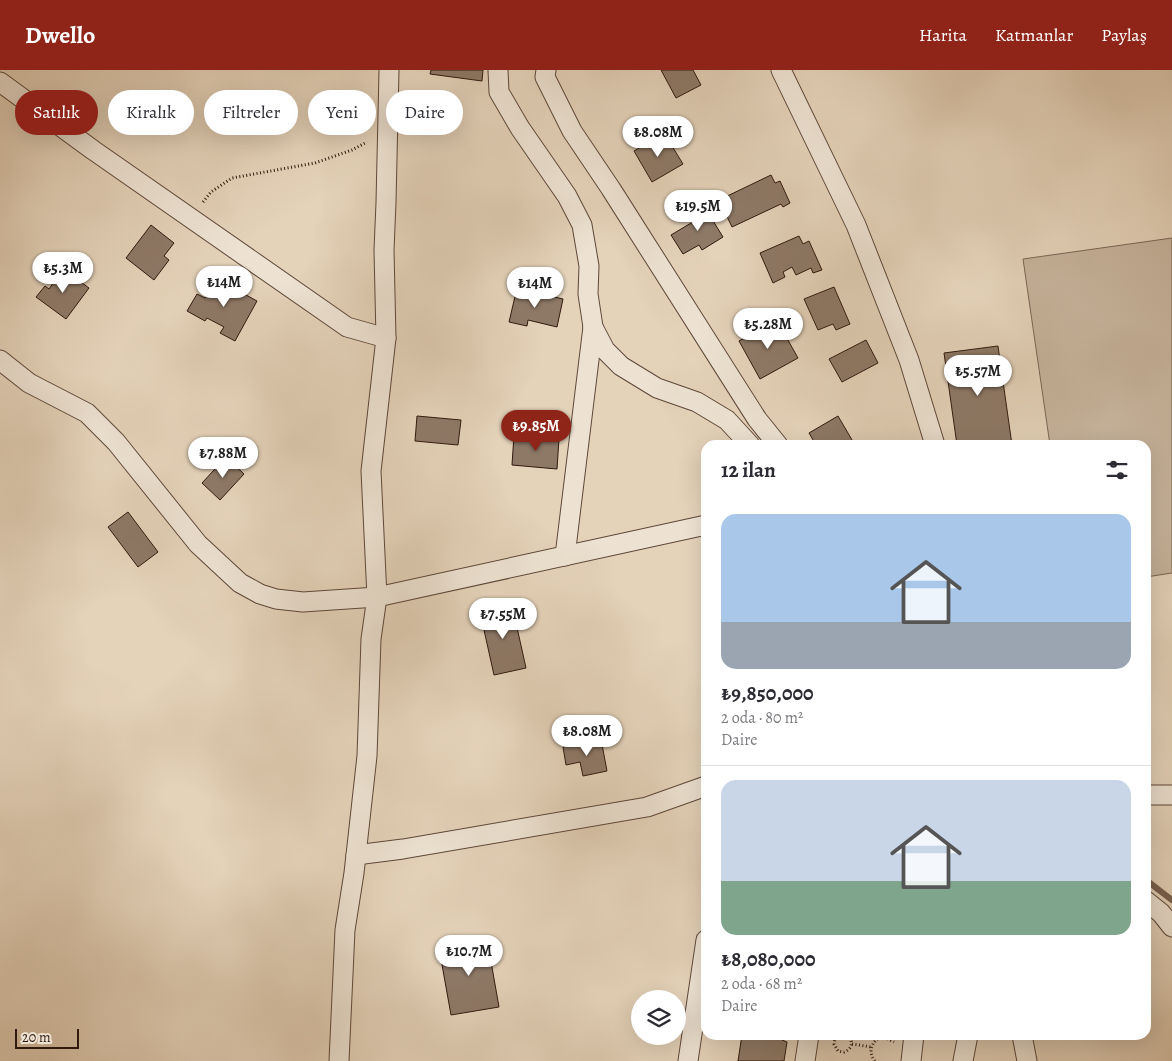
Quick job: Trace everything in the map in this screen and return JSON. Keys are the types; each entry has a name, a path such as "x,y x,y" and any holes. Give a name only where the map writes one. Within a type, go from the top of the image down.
{"street":[{"path":"389,70 389,90"},
{"path":"498,70 499,92 520,128 566,196 582,225 589,266 588,294 592,327 565,556"},
{"path":"546,70 545,77 572,131 757,419 774,440"},
{"path":"781,70 856,225 909,360 933,440"},
{"path":"0,82 190,218 347,327 386,338"},
{"path":"339,1061 345,930 356,855 366,756 371,639 377,596 371,471 386,338 384,250 388,135"},
{"path":"592,327 605,350 621,366 658,388 697,402 727,420 745,440"},
{"path":"0,360 29,384 87,413 116,442 198,544 240,582 260,594 276,599 303,602 377,596 701,526"},
{"path":"356,855 403,849 648,807 701,788"},
{"path":"1151,795 1172,795"},
{"path":"1151,905 1161,913 1172,927"},
{"path":"688,1061 701,974"},
{"path":"805,1061 808,1040"},
{"path":"911,1061 913,1040"},
{"path":"963,1061 967,1040"},
{"path":"1023,1040 1027,1061"}],"path":[{"path":"190,218 211,192 232,178 315,163 352,150 386,133"},
{"path":"835,1040 834,1044 838,1051 847,1051 852,1044"},
{"path":"851,1040 852,1044"},
{"path":"875,1061 871,1056 871,1047 876,1040"},
{"path":"892,1040 896,1045"},
{"path":"852,1044 871,1047"}],"shaded area":[{"path":"1172,238 1172,573 1151,576 1151,440 1049,440 1023,259"}],"building":[{"path":"431,70 483,70 482,81 430,74"},
{"path":"661,70 693,70 701,85 676,98"},
{"path":"664,133 683,164 652,182 634,151"},
{"path":"771,175 775,183 780,181 790,203 783,207 781,204 732,227 719,200"},
{"path":"702,203 723,237 702,250 699,245 683,254 671,235 696,220 690,210"},
{"path":"151,225 174,243 164,256 169,260 154,280 126,258"},
{"path":"799,236 803,244 809,241 822,270 813,273 811,268 796,275 792,267 783,272 785,277 773,283 760,253"},
{"path":"63,269 89,288 66,319 36,297 45,286 49,289"},
{"path":"215,278 257,301 235,341 220,333 224,327 207,318 205,321 187,311 197,294 205,298"},
{"path":"834,287 850,324 836,330 833,324 818,330 804,299"},
{"path":"517,288 563,299 557,327 528,320 527,326 509,322"},
{"path":"771,323 774,329 780,326 798,358 760,379 739,341"},
{"path":"866,340 878,363 842,382 829,359"},
{"path":"998,346 1011,440 956,440 944,353"},
{"path":"417,416 461,420 458,445 415,441"},
{"path":"838,416 852,440 813,440 809,433"},
{"path":"514,435 559,439 557,469 512,465"},
{"path":"226,457 244,474 220,500 202,483"},
{"path":"128,512 158,552 138,567 108,527"},
{"path":"512,605 526,668 494,675 480,612"},
{"path":"601,739 607,771 583,776 580,762 566,765 563,747"},
{"path":"487,939 499,1007 451,1015 439,948"},
{"path":"741,1040 782,1040 787,1042 784,1061 738,1061"}],"waterway":[{"path":"1151,884 1172,900"}]}
